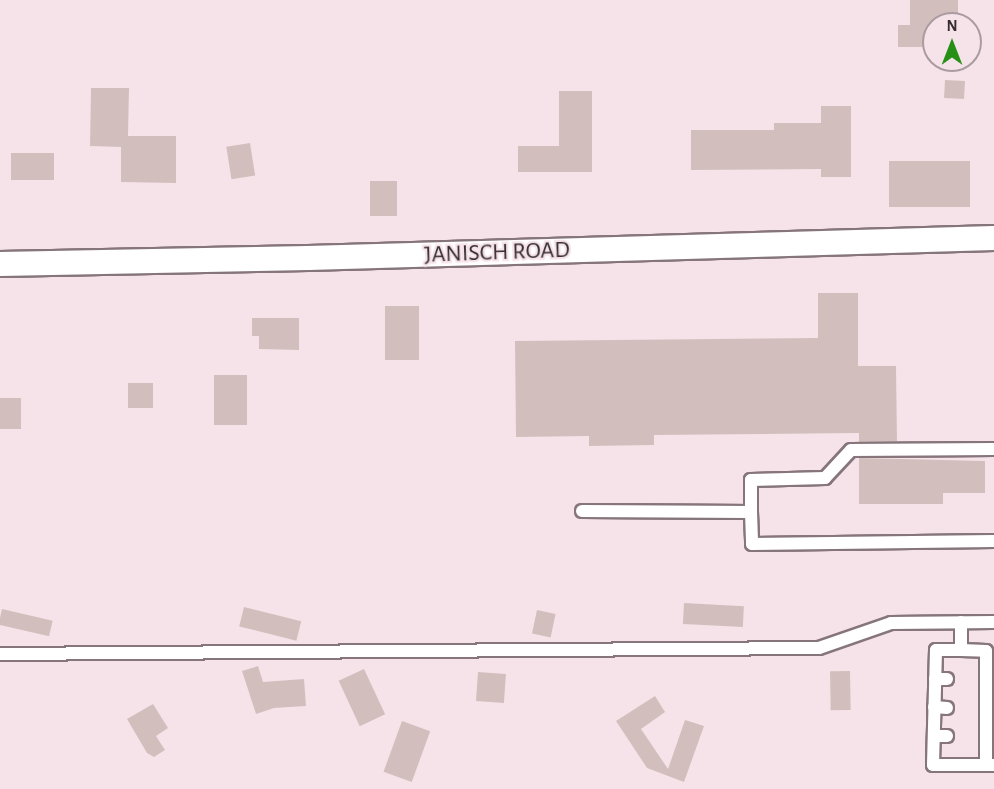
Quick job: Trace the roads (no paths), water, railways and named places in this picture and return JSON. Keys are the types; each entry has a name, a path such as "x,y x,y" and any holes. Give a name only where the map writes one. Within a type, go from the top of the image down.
{"street":[{"name":"JANISCH ROAD","path":"0,264 308,258 994,238"}],"lane":[{"path":"994,449 850,450 825,478 751,480 752,544 994,541"},
{"path":"582,511 751,512"},
{"path":"961,622 961,650"},
{"path":"0,654 819,648 891,623 994,622"},
{"path":"936,650 961,650 986,651 979,680 986,708 986,737 990,765 933,765 934,736 941,708 941,679 936,650"},
{"path":"972,708 986,708"},
{"path":"934,736 947,736"},
{"path":"972,737 986,737"}]}
